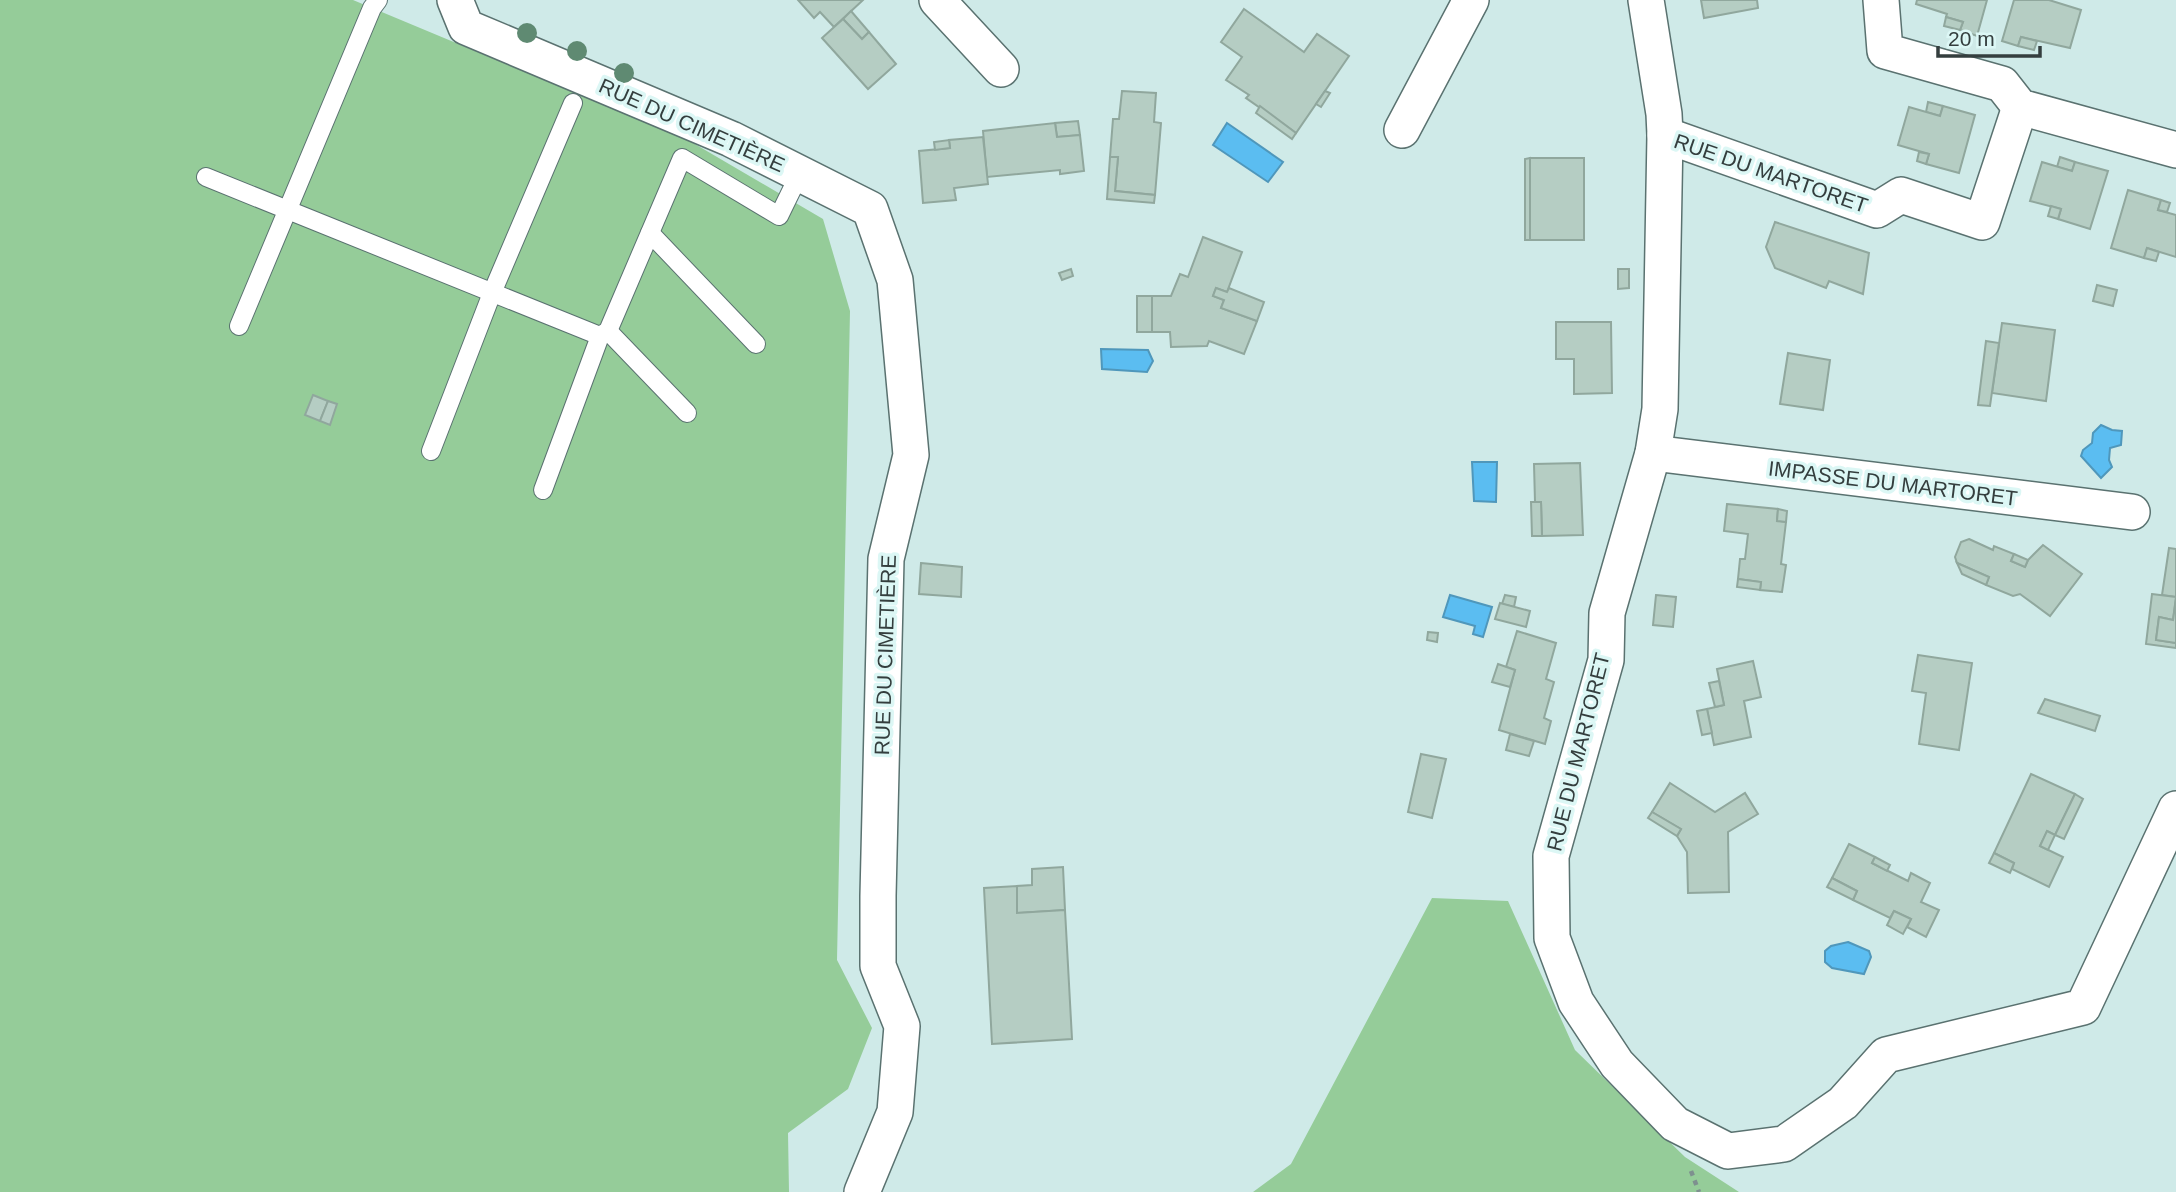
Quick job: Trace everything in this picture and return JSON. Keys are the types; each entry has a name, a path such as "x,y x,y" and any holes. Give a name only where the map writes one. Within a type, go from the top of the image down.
{"street":[{"name":"RUE DU CIMETIÈRE","path":"454,0 466,27 731,139 870,209 895,280 911,455 886,559 878,966 902,1026 895,1112 862,1192"},
{"path":"937,0 1001,69"},
{"path":"1402,130 1471,0"},
{"name":"RUE DU MARTORET","path":"1646,0 1665,135 1660,409 1653,453 1607,613 1606,660 1550,856 1552,938 1576,1002 1617,1065 1675,1124 1728,1151 1784,1144 1843,1103 1886,1055 2082,1007 2176,809"},
{"path":"1881,0 1885,51 2002,84 2020,107 2176,150"},
{"name":"RUE DU MARTORET","path":"1665,135 1877,210 1901,195 1982,222 2020,107"},
{"name":"IMPASSE DU MARTORET","path":"1653,453 2132,512"}],"lane":[{"path":"239,326 372,8 378,0"},
{"path":"431,451 492,293 573,103"},
{"path":"543,489 604,334 682,158 779,216 800,173"},
{"path":"206,177 492,293 604,334 687,413"},
{"path":"650,233 757,344"}],"green space":[{"path":"0,0 353,0 688,140 823,219 850,311 837,960 872,1028 848,1089 788,1133 789,1192 0,1192"},
{"path":"1432,898 1508,901 1575,1050 1685,1157 1739,1192 1253,1192 1291,1164"}],"water":[{"path":"1227,123 1283,162 1268,182 1213,145"},
{"path":"1101,349 1148,350 1153,361 1147,372 1102,369"},
{"path":"2101,425 2122,431 2121,445 2110,448 2109,460 2112,467 2101,478 2081,456 2083,450 2092,443 2093,433"},
{"path":"1472,462 1497,462 1496,502 1474,501"},
{"path":"1450,595 1492,607 1483,637 1473,634 1475,626 1443,617"},
{"path":"1848,942 1869,951 1871,957 1864,974 1832,968 1825,962 1825,951 1831,946"}],"building":[{"path":"798,0 863,0 834,27 820,12 814,18"},
{"path":"1701,0 1757,0 1758,8 1704,18"},
{"path":"1917,0 1987,0 1977,36 1960,30 1963,22 1916,4"},
{"path":"2014,0 2049,0 2081,10 2070,48 2021,37 2018,46 2002,41"},
{"path":"1244,9 1304,52 1317,34 1349,56 1296,133 1246,98 1249,95 1226,80 1242,57 1221,42"},
{"path":"851,11 869,32 862,39 843,19"},
{"path":"1946,17 1963,22 1960,30 1944,26"},
{"path":"843,19 862,39 869,32 896,64 868,89 822,38"},
{"path":"2021,37 2037,41 2034,50 2018,46"},
{"path":"1122,91 1156,93 1154,122 1161,123 1155,195 1115,191 1118,157 1110,157 1113,119 1119,119"},
{"path":"1325,91 1330,93 1321,107 1316,104"},
{"path":"1928,102 1943,106 1940,116 1926,112"},
{"path":"1260,106 1296,133 1292,139 1256,113"},
{"path":"1943,106 1975,115 1959,173 1926,164 1929,154 1898,145 1909,107 1940,116"},
{"path":"1078,121 1080,135 1057,137 1055,123"},
{"path":"1055,123 1057,137 1080,135 1084,171 1060,174 1060,170 987,177 983,131"},
{"path":"983,137 988,184 954,188 956,200 923,203 919,151 950,148 949,140"},
{"path":"949,140 950,148 935,150 934,142"},
{"path":"1919,152 1929,154 1926,164 1917,161"},
{"path":"1110,157 1118,157 1115,191 1155,195 1154,203 1107,199"},
{"path":"2060,157 2075,162 2072,171 2057,167"},
{"path":"1530,158 1584,158 1584,240 1530,240"},
{"path":"1530,158 1530,240 1525,240 1525,159"},
{"path":"2042,162 2072,171 2075,162 2108,171 2090,229 2058,219 2061,209 2030,201"},
{"path":"2128,190 2161,200 2158,210 2176,215 2176,257 2147,248 2144,258 2111,248"},
{"path":"2161,200 2170,203 2167,212 2158,210"},
{"path":"2051,206 2061,209 2058,219 2048,216"},
{"path":"1775,222 1869,253 1863,294 1829,281 1826,288 1775,268 1766,247"},
{"path":"1203,237 1242,252 1227,292 1216,288 1213,296 1224,300 1221,308 1257,321 1244,354 1209,341 1207,346 1171,347 1170,332 1152,332 1152,296 1171,296 1180,274 1188,277"},
{"path":"2147,248 2159,252 2156,261 2144,258"},
{"path":"1071,269 1073,276 1062,280 1059,273"},
{"path":"1618,269 1629,269 1629,288 1618,289"},
{"path":"2097,285 2117,290 2113,306 2093,301"},
{"path":"1216,288 1227,292 1229,288 1264,302 1257,321 1221,308 1224,300 1213,296"},
{"path":"1137,296 1152,296 1152,332 1137,332"},
{"path":"1556,322 1611,322 1612,393 1574,394 1574,359 1556,359"},
{"path":"2002,323 2055,330 2046,401 1992,393"},
{"path":"1986,341 1999,343 1990,406 1978,405"},
{"path":"1788,353 1830,360 1823,410 1780,404"},
{"path":"313,395 328,401 320,421 305,415"},
{"path":"328,401 337,404 330,425 320,421"},
{"path":"1580,463 1583,535 1542,536 1541,502 1535,502 1534,464"},
{"path":"1531,502 1541,502 1542,536 1532,536"},
{"path":"1727,504 1778,509 1777,521 1786,522 1781,564 1786,565 1782,592 1760,590 1761,582 1738,579 1740,559 1745,559 1748,534 1724,531"},
{"path":"1778,509 1787,511 1786,522 1777,521"},
{"path":"1969,539 1993,550 1994,546 2014,554 2011,561 2025,567 2028,560 2043,545 2082,574 2050,616 2020,594 2013,596 1986,585 1989,577 1957,563 1955,557 1961,542"},
{"path":"2169,548 2176,549 2176,597 2162,595"},
{"path":"2014,554 2028,560 2025,567 2011,561"},
{"path":"921,563 962,567 961,597 919,594"},
{"path":"1957,563 1989,577 1986,585 1962,574"},
{"path":"1738,579 1761,582 1760,590 1737,587"},
{"path":"2152,594 2176,597 2173,620 2159,617 2156,640 2176,643 2176,648 2146,644"},
{"path":"1505,595 1516,597 1514,607 1502,604"},
{"path":"1656,595 1676,597 1673,627 1653,625"},
{"path":"2176,599 2176,643 2156,640 2159,617 2173,620"},
{"path":"1500,603 1530,611 1526,627 1495,619"},
{"path":"1517,631 1556,643 1546,679 1554,682 1544,718 1551,721 1545,744 1499,730 1515,670 1506,667"},
{"path":"1428,632 1438,633 1437,642 1427,640"},
{"path":"1918,655 1972,663 1959,750 1919,744 1926,693 1912,691"},
{"path":"1753,661 1761,697 1744,701 1751,737 1714,745 1707,709 1724,705 1717,669"},
{"path":"1498,664 1515,670 1510,687 1492,682"},
{"path":"1719,681 1724,705 1715,707 1709,683"},
{"path":"2045,699 2100,716 2095,731 2038,713"},
{"path":"1707,709 1712,733 1702,735 1697,711"},
{"path":"1510,734 1534,741 1529,756 1506,750"},
{"path":"1421,754 1446,759 1432,818 1408,812"},
{"path":"2031,774 2075,794 2055,835 2047,831 2040,846 2063,857 2049,887 2012,869 2014,863 1994,853"},
{"path":"1670,783 1715,812 1745,793 1758,814 1728,832 1729,892 1688,893 1687,852 1677,836 1681,829 1652,812"},
{"path":"2075,794 2083,799 2064,839 2055,835"},
{"path":"1652,812 1681,829 1677,836 1648,818"},
{"path":"2047,831 2055,835 2048,850 2040,846"},
{"path":"1849,844 1875,857 1872,863 1908,881 1911,873 1930,883 1921,902 1939,910 1926,937 1907,927 1911,919 1894,911 1890,918 1853,900 1857,891 1832,878"},
{"path":"1994,853 2014,863 2010,873 1989,863"},
{"path":"1875,857 1890,865 1887,871 1872,863"},
{"path":"1063,867 1065,910 1017,913 1017,886 1032,885 1032,869"},
{"path":"1832,878 1857,891 1853,900 1827,887"},
{"path":"1017,886 1017,913 1065,910 1072,1039 992,1044 984,888"},
{"path":"1894,911 1911,919 1903,934 1887,925"}]}
